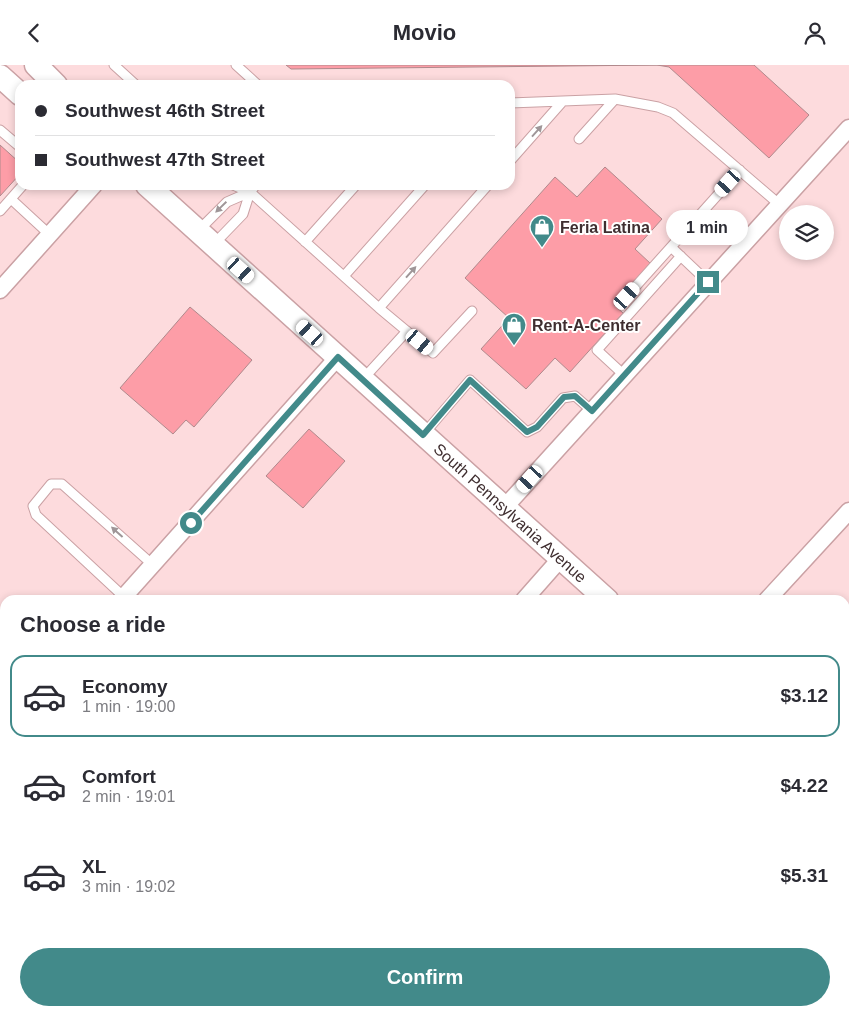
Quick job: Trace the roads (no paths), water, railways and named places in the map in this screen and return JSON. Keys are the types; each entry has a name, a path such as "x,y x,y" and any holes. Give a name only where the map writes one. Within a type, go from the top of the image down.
{"main road":[{"path":"36,65 51,80"},
{"path":"0,76 15,90"},
{"name":"South Pennsylvania Avenue","path":"153,190 602,595"}],"street":[{"path":"780,205 849,128"},
{"path":"0,290 90,190"},
{"path":"504,507 779,206"},
{"path":"126,595 338,357"},
{"path":"772,595 849,511"},
{"path":"528,595 561,558"}],"lane":[{"path":"114,65 130,80"},
{"path":"236,65 252,80"},
{"path":"579,139 615,99"},
{"path":"515,103 615,99 658,107 673,113 780,205"},
{"path":"515,155 563,101"},
{"path":"0,130 15,143"},
{"path":"627,296 740,170"},
{"path":"0,211 19,190"},
{"path":"206,238 226,202 246,190"},
{"path":"206,238 243,214 250,190"},
{"path":"254,190 305,241 379,308 433,353 472,311"},
{"path":"305,241 351,190"},
{"path":"344,276 421,190"},
{"path":"379,308 484,190"},
{"path":"11,199 50,235"},
{"path":"671,247 708,282"},
{"path":"624,375 597,350 681,256"},
{"path":"363,380 407,331"},
{"path":"423,435 470,380 527,432 537,427 564,397 575,396 592,411"},
{"path":"120,595 36,515 33,505 51,484 62,484 153,565"}],"place":[{"name":"Feria Latina","path":"542,248"},
{"name":"Rent-A-Center","path":"514,346"}]}
